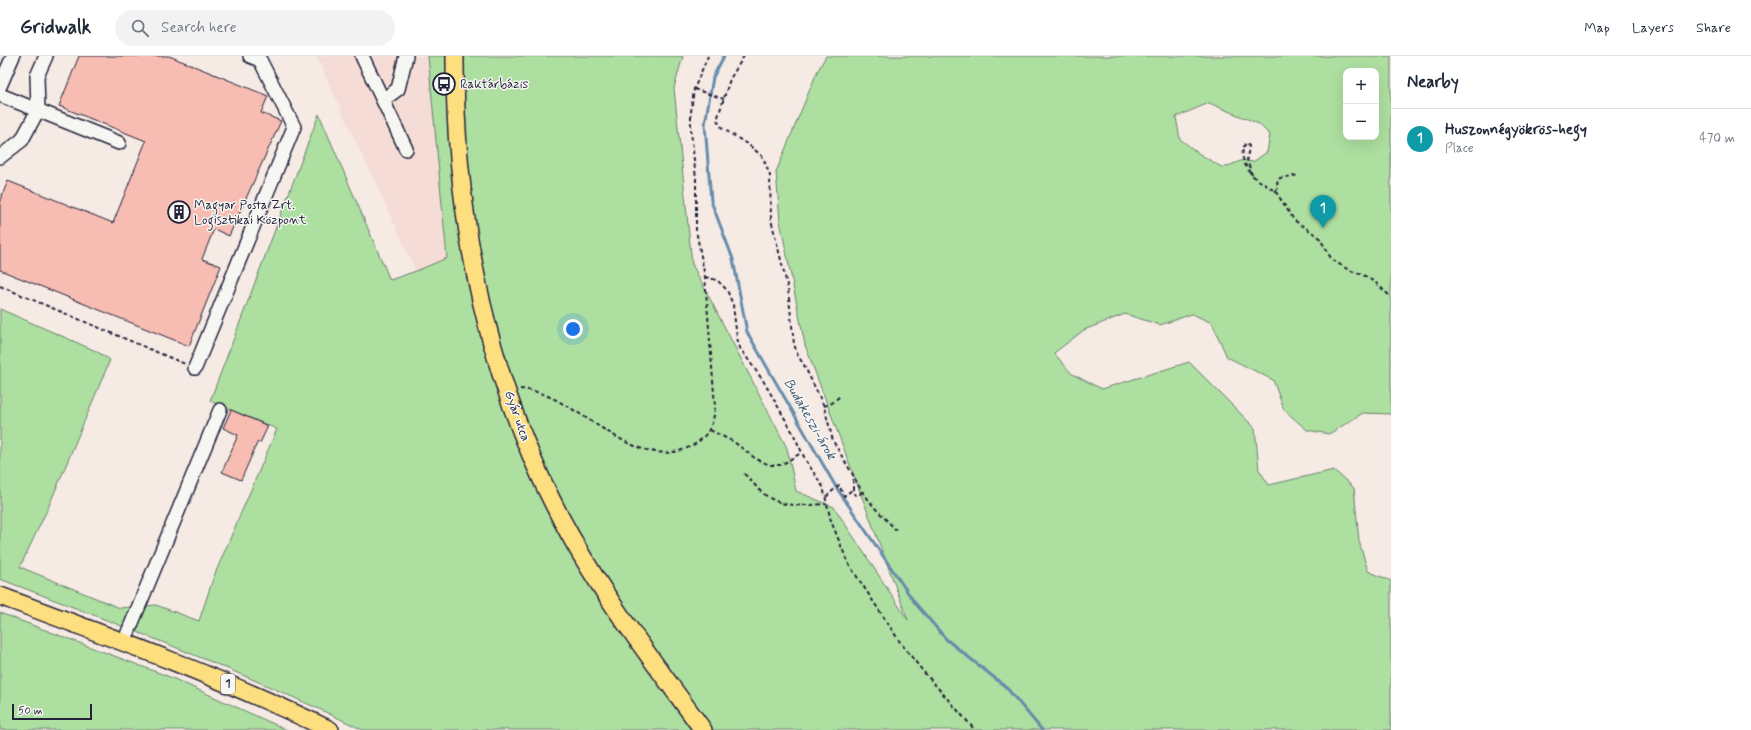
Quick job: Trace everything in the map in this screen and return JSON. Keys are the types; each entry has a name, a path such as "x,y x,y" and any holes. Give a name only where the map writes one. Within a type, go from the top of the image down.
{"main road":[{"name":"Gyár utca","path":"455,56 457,131 471,251 485,318 507,390 534,459 570,534 618,612 703,730"},
{"name":"1","path":"0,596 124,642 262,698 330,730"}],"lane":[{"path":"0,86 13,56"},
{"path":"0,156 22,140 38,110 37,76 46,56"},
{"path":"196,368 294,126 260,60 250,56"},
{"path":"362,56 406,149"},
{"path":"383,100 398,89 403,76 406,56"},
{"path":"5,97 119,143"},
{"path":"124,642 220,410"}],"path":[{"path":"507,390 532,390 544,394 606,431 627,442 648,450 676,452 701,440 710,430 714,419 715,406 706,277 696,230 696,179 691,132 694,89 708,56"},
{"path":"744,56 733,72 717,117 719,125 762,156 766,165 770,176 771,224 788,289 794,344 798,356 824,406 833,441 861,490 874,507 896,530"},
{"path":"694,89 724,99"},
{"path":"1252,174 1247,159 1249,146 1246,143 1242,151 1245,166 1252,174 1275,191 1296,222 1319,237 1332,260 1375,282 1391,297"},
{"path":"1275,191 1278,187 1277,181 1280,178 1299,174"},
{"path":"706,277 717,280 728,290 733,305 737,338 740,348 764,382 793,433 802,453 820,481 826,497 826,504 831,521 848,564 889,627 922,670 975,730"},
{"path":"0,286 196,368"},
{"path":"824,406 832,403 840,396"},
{"path":"710,430 734,442 756,459 770,465 781,465 802,453"},
{"path":"744,474 763,493 780,503 791,505 826,504"},
{"path":"853,475 854,494 857,496 861,493 861,490"},
{"path":"826,497 839,485 844,496 853,489"}],"shaded area":[{"path":"316,56 428,56 447,258 416,271"}],"green space":[{"path":"428,56 683,56 674,88 692,264 787,448 796,491 834,507 908,620 805,345 780,221 776,172 817,72 826,56 1391,56 1391,414 1363,413 1329,434 1307,430 1284,410 1273,380 1227,357 1212,323 1192,314 1160,325 1125,314 1084,330 1054,353 1072,374 1102,389 1189,362 1255,428 1259,470 1269,485 1334,470 1354,488 1359,541 1368,571 1391,581 1391,730 363,730 228,669 0,579 0,309 96,351 110,360 48,508 20,567 120,608 156,605 199,621 214,576 277,429 210,401 319,114 390,280 447,258","holes":["1209,103 1259,124 1270,135 1267,152 1253,162 1243,160 1223,168 1198,153 1180,139 1176,117"]},
{"path":"0,613 170,677 287,730 0,730"}],"building":[{"name":"Magyar Posta Zrt. Logisztikai Központ","path":"79,56 169,56 268,96 261,113 281,121 229,236 214,229 202,259 221,266 189,346 0,270 0,200 8,181 113,223 146,141 59,106"},
{"path":"231,410 268,426 260,443 258,441 241,480 222,472 238,435 223,428"}],"waterway":[{"name":"Budakeszi-árok","path":"724,56 713,77 705,124 711,201 733,259 747,332 836,487 915,603 947,640 1006,687 1042,730"}],"place":[{"name":"Raktárbázis","path":"444,84"},
{"name":"Magyar Posta Zrt. Logisztikai Központ","path":"179,212"},
{"name":"Huszonnégyökrös-hegy","path":"1323,228"}]}
